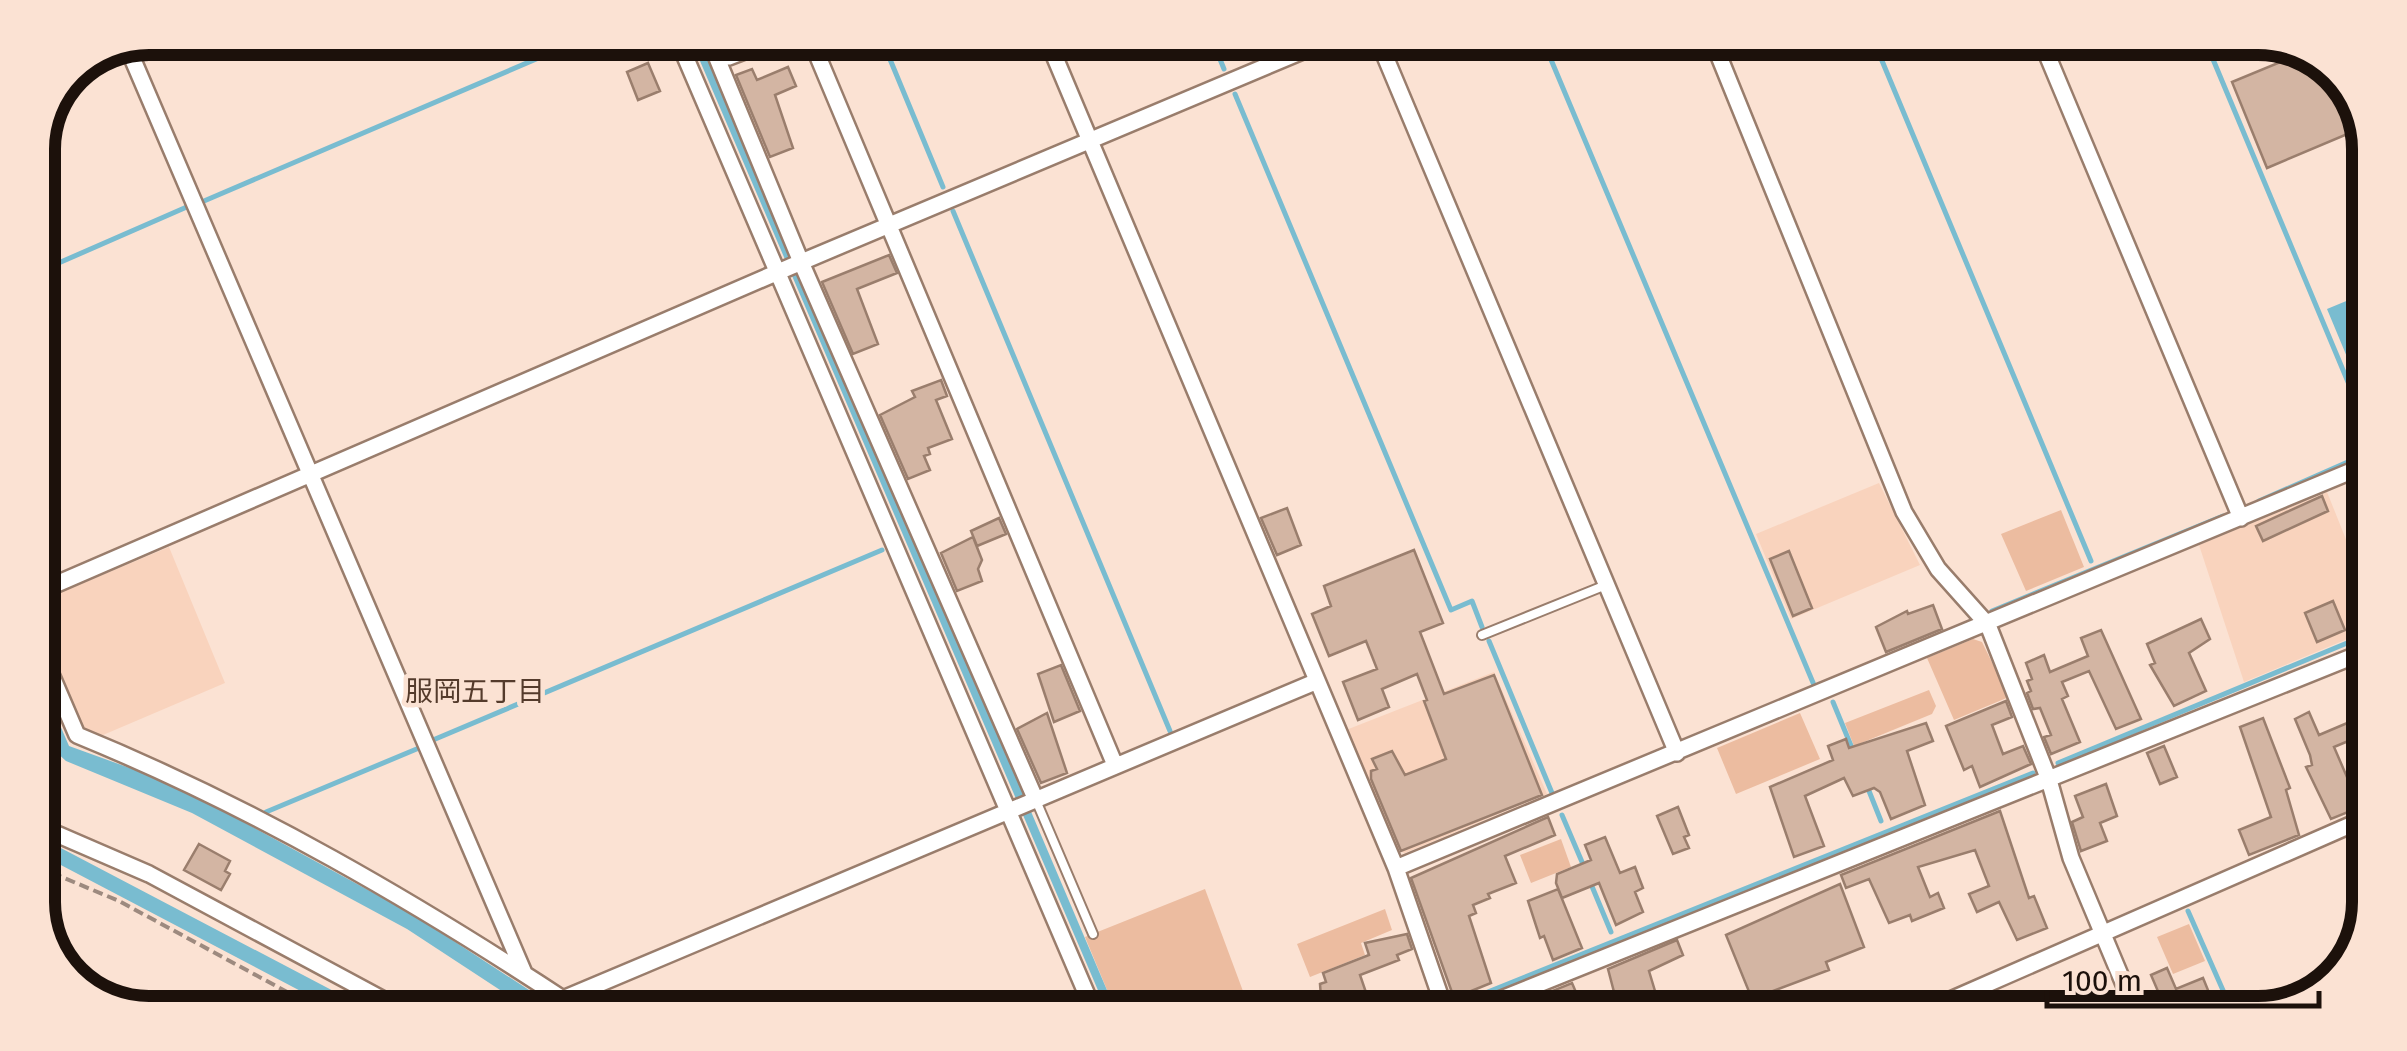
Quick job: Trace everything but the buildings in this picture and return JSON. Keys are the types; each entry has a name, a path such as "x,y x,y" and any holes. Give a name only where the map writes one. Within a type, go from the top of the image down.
{"street":[{"path":"684,55 1087,996"},
{"path":"716,55 800,262 1035,798"},
{"path":"817,55 1115,765"},
{"path":"1054,55 1396,868 1439,996"},
{"path":"55,585 800,262 1293,55"},
{"path":"1384,55 1677,753"},
{"path":"1718,55 1904,512 1938,569 1988,625 2049,780 2071,858 2129,996"},
{"path":"2047,55 2240,518"},
{"path":"133,57 524,973"},
{"path":"1396,868 2352,471"},
{"path":"1509,996 2352,657"},
{"path":"585,996 1007,809 1315,682"},
{"path":"55,684 77,735 175,775 419,905 558,996"},
{"path":"1960,996 2352,824"},
{"path":"55,833 149,874 376,996"}],"lane":[{"path":"1482,636 1606,585"},
{"path":"1035,798 1093,934"}],"path":[{"path":"55,875 118,901 294,996"}],"shaded area":[{"path":"1879,483 1920,565 1791,619 1756,534"},
{"path":"2327,492 2352,554 2352,637 2244,682 2199,545"},
{"path":"2061,510 2084,567 2026,591 2001,534"},
{"path":"169,547 225,683 96,738 84,731 55,664 55,595"},
{"path":"1973,639 1982,642 2009,697 1954,720 1927,658"},
{"path":"1494,672 1547,794 1405,853 1396,850 1346,730"},
{"path":"1929,690 1936,706 1932,714 1854,746 1845,723"},
{"path":"1800,713 1820,759 1736,794 1717,748"},
{"path":"1561,839 1571,867 1531,883 1520,855"},
{"path":"1205,889 1245,996 1110,996 1085,937"},
{"path":"1385,909 1392,930 1361,943 1365,955 1310,977 1297,944"},
{"path":"2189,924 2205,961 2173,974 2157,937"}],"water":[{"path":"697,55 709,55 1109,996 1100,996"},
{"path":"2352,299 2352,369 2327,309"},
{"path":"55,713 69,746 174,784 414,915 538,996 509,996 407,929 192,813 66,761 58,753"},
{"path":"55,845 343,996 310,996 55,862"}],"waterway":[{"path":"204,201 546,55"},
{"path":"888,55 943,187"},
{"path":"1218,55 1224,69"},
{"path":"1549,55 1814,685"},
{"path":"1880,55 2091,561"},
{"path":"2211,55 2352,392"},
{"path":"1235,94 1451,610 1472,601 1482,627"},
{"path":"55,265 189,206"},
{"path":"953,211 1170,731"},
{"path":"2259,501 2352,460"},
{"path":"1992,611 2223,516"},
{"path":"433,740 882,550"},
{"path":"1489,641 1552,793"},
{"path":"2058,763 2352,641"},
{"path":"1833,702 1854,753"},
{"path":"266,812 419,748"},
{"path":"1478,996 2033,773"},
{"path":"1867,786 1881,821"},
{"path":"1562,815 1585,869"},
{"path":"1591,884 1611,932"},
{"path":"2188,911 2226,996"}],"district":[{"name":"服岡五丁目","path":"475,691"}]}
